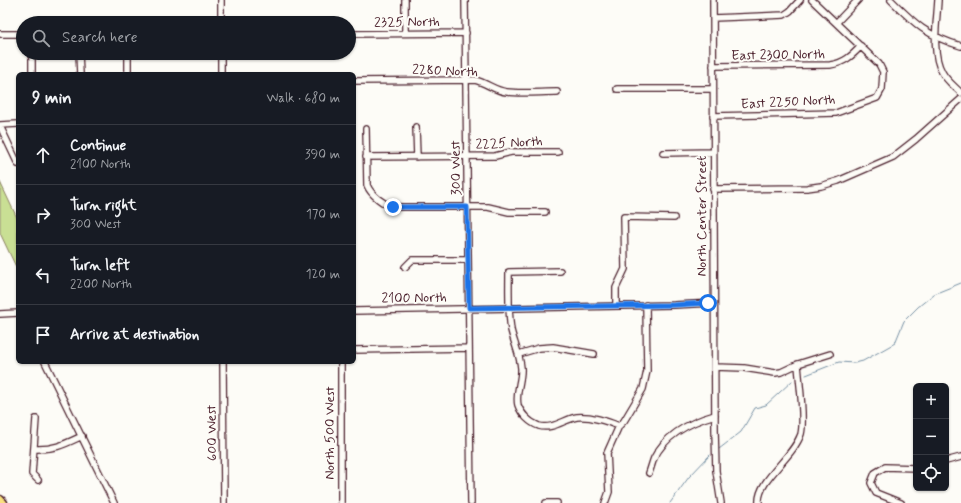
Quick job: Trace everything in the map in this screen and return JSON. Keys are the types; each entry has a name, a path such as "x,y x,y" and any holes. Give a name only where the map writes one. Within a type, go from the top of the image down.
{"highway":[{"path":"0,500 3,503"}],"street":[{"path":"221,0 221,16"},
{"path":"405,0 406,34"},
{"name":"300 West","path":"465,0 471,503"},
{"name":"North Center Street","path":"713,0 715,415 716,470 721,503"},
{"path":"713,18 784,15 790,12 800,0"},
{"path":"812,0 861,46"},
{"path":"836,23 858,0"},
{"path":"891,0 916,25 936,38 961,46"},
{"path":"938,0 936,38 937,56 942,72 950,83 961,93"},
{"name":"2325 North","path":"356,34 466,33"},
{"path":"0,34 16,34"},
{"name":"East 2300 North","path":"713,66 830,65 844,61 853,55 861,46"},
{"name":"East 2250 North","path":"713,116 836,113 877,98 882,89 883,72 877,61 861,46"},
{"path":"32,60 32,72"},
{"path":"79,60 80,72"},
{"path":"128,60 128,72"},
{"path":"221,60 222,72"},
{"name":"2280 North","path":"356,81 475,80 482,82 493,89 507,92 557,92"},
{"path":"617,89 713,89"},
{"path":"713,189 807,188 838,181 893,157 916,139 961,99"},
{"path":"16,124 0,125 16,160"},
{"path":"416,127 416,157"},
{"path":"366,129 367,185 369,190 386,205 393,207 488,207 509,212 545,212"},
{"name":"2225 North","path":"366,157 495,156 511,152 558,152"},
{"path":"663,153 713,152"},
{"path":"616,306 616,288 624,269 624,217 674,218"},
{"path":"405,266 412,260 468,260"},
{"path":"560,271 509,272 509,307 511,330 515,347 519,354 521,370 517,397 518,405 522,414 538,426 546,427 567,419 578,417 601,420 619,426"},
{"name":"2100 North","path":"356,311 714,303"},
{"path":"605,503 609,492 607,453 619,426 624,421 643,389 647,371 646,305"},
{"path":"0,314 16,313"},
{"path":"519,354 540,348 553,347 594,354"},
{"path":"356,350 469,348"},
{"path":"715,367 744,368 775,373 830,354"},
{"path":"46,364 114,503"},
{"name":"600 West","path":"223,364 224,503"},
{"name":"North 500 West","path":"341,364 341,503"},
{"path":"759,503 759,496 763,485 792,450 798,441 801,432 802,416 798,364"},
{"path":"649,473 654,458 664,443 685,425 715,415"},
{"path":"36,419 32,474 38,480"},
{"path":"34,449 48,450 82,436"},
{"path":"949,461 961,457"},
{"path":"901,503 876,493 871,483 875,473 885,467 913,468"},
{"path":"546,503 557,503"}],"green space":[{"path":"0,182 16,216 16,267 0,233"}],"waterway":[{"path":"806,375 839,362 855,363 863,361 895,343 904,321 918,307 934,294 961,283"},
{"path":"719,449 741,432 755,408 766,405 792,381"},
{"path":"670,503 689,477 710,455"}],"route":[{"path":"393,207 467,207 469,308 674,305 708,303"}]}
